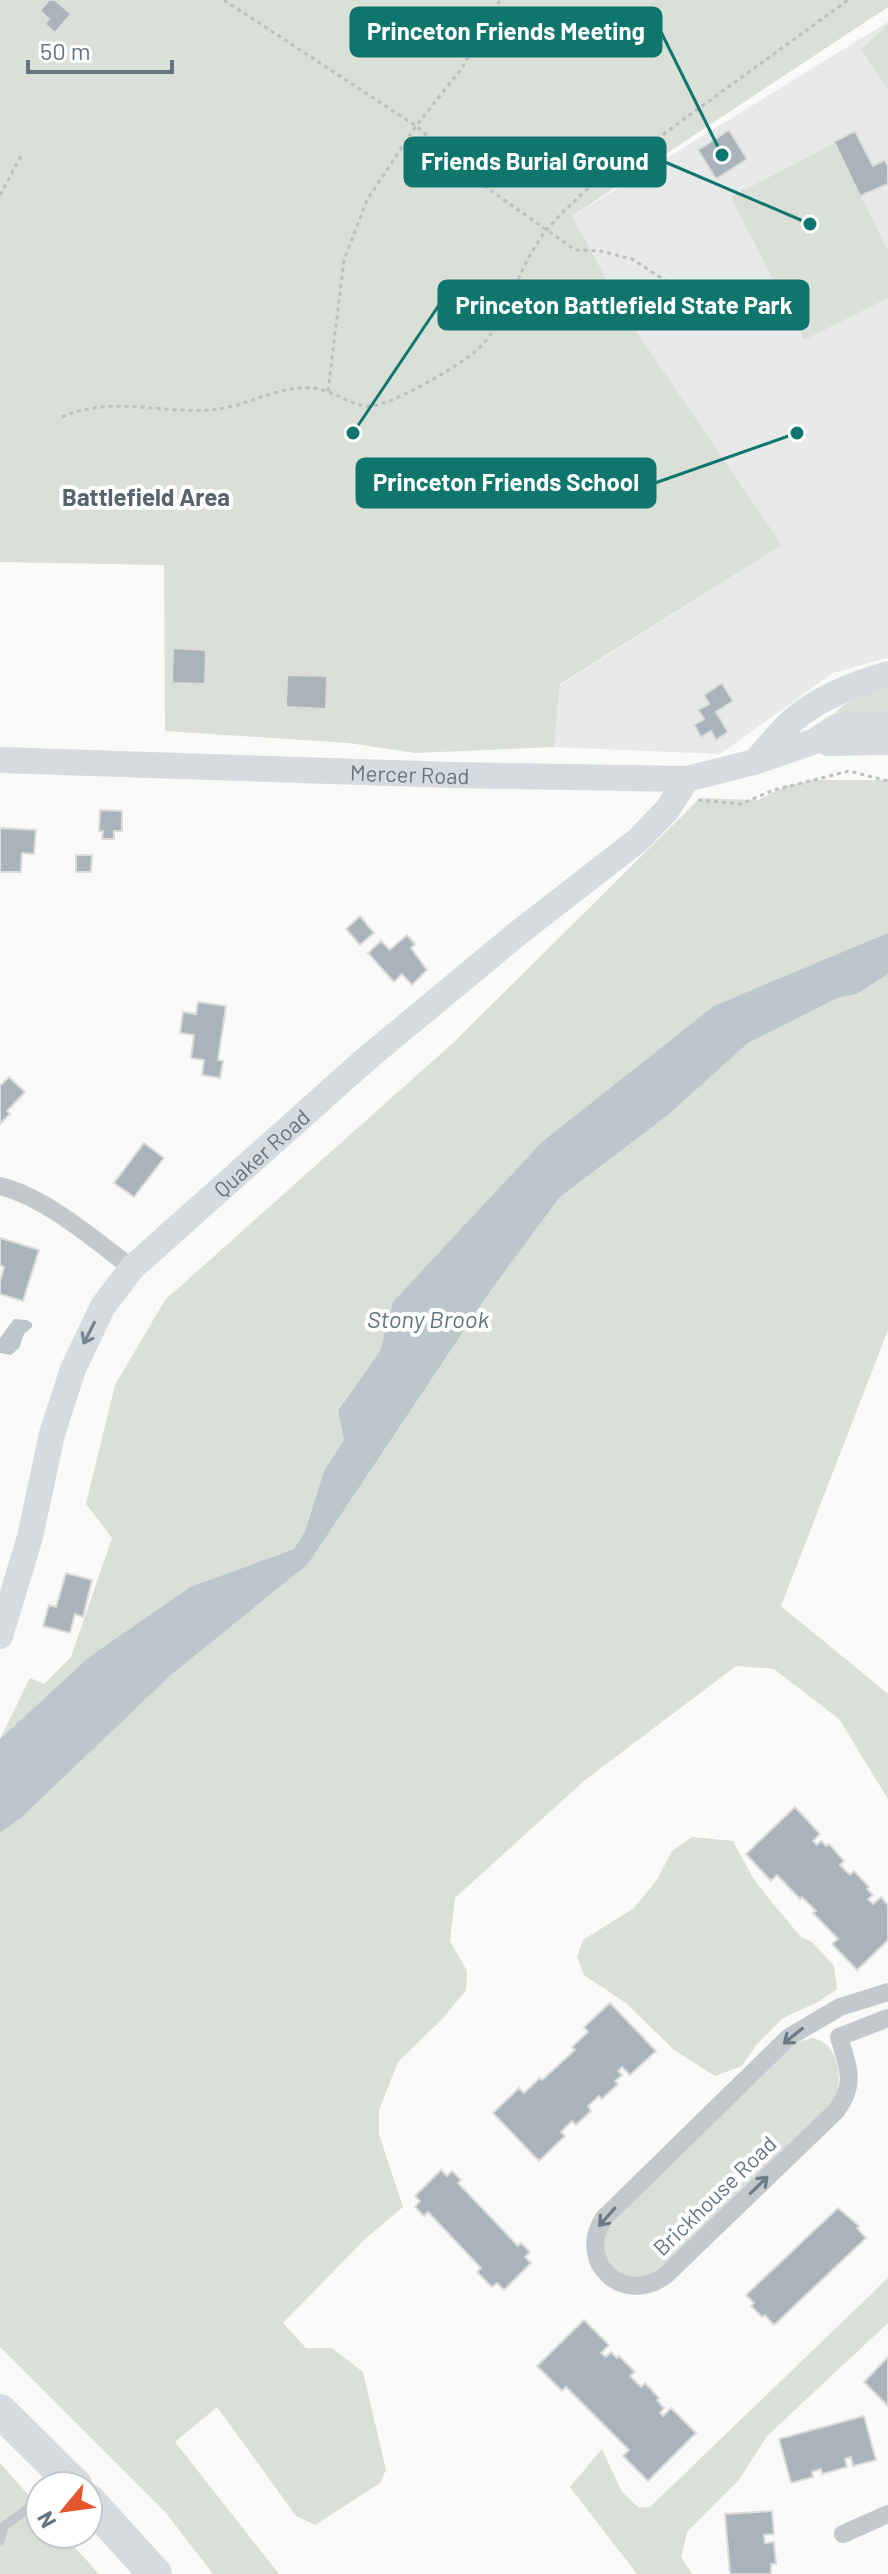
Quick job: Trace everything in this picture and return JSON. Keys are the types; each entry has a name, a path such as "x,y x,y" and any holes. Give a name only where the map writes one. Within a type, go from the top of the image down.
{"highway":[{"path":"0,2411 57,2470"},
{"path":"104,2520 155,2574"}],"street":[{"path":"754,762 792,721 816,704 888,674"},
{"path":"815,741 820,720 835,696"},
{"name":"Mercer Road","path":"0,760 436,775 687,779 754,762 815,741 836,727 888,723"},
{"name":"Mercer Road","path":"815,741 838,744 888,742"},
{"name":"Quaker Road","path":"0,1636 30,1537 52,1434 73,1369 103,1306 132,1268 365,1060 517,934 638,840 667,810 687,779"},
{"path":"0,1186 72,1223 132,1268"},
{"name":"Brickhouse Road","path":"821,2016 839,2037 850,2084 847,2096 836,2111 656,2282 634,2288 623,2285 607,2274 594,2251 597,2229 604,2218 789,2037 821,2016 888,1992"},
{"path":"839,2037 888,2018"},
{"path":"843,2534 888,2514"}],"lane":[{"path":"0,2541 4,2526 24,2512"}],"path":[{"path":"224,0 250,20 416,126 486,187 575,250 600,251 632,259 666,281"},
{"path":"328,391 344,260 367,200 416,126 462,68 500,0"},
{"path":"62,417 81,408 125,405 182,411 223,408 296,389 313,388 363,406 376,407 399,398 475,352 496,329 533,249 557,217 585,191 848,0"},
{"path":"0,195 22,154"}],"shaded area":[{"path":"0,0 888,0 888,7 572,216 629,321 782,545 560,684 554,747 415,753 349,743 165,731 164,565 0,562"},
{"path":"888,22 888,658 833,673 720,754 554,747 560,685 782,545 628,321 572,216"},
{"path":"888,24 888,89 861,50"},
{"path":"835,143 888,251 888,298 804,340 731,197"},
{"path":"888,687 888,717 832,720 848,702"},
{"path":"813,780 888,780 888,933 832,957 394,1302 380,1351 338,1409 344,1440 324,1471 305,1531 294,1549 190,1587 89,1657 0,1739 30,1678 44,1684 71,1657 112,1538 86,1504 115,1385 165,1300 454,1042 700,798 758,800 786,786"},
{"path":"888,974 888,1330 781,1606 888,1694 888,1799 839,1719 774,1669 736,1666 585,1780 455,1898 450,1941 467,1971 466,1990 443,2018 398,2062 379,2110 379,2134 403,2207 366,2238 283,2323 306,2348 332,2348 363,2372 386,2470 380,2483 315,2525 296,2516 217,2407 175,2442 279,2574 213,2574 166,2513 0,2347 0,1833 22,1817 171,1675 308,1564 491,1290 560,1197 668,1115 748,1043 837,998 857,994"},
{"path":"692,1837 733,1841 753,1878 770,1900 801,1937 812,1942 834,1966 837,1989 818,2002 783,2018 756,2045 742,2066 715,2076 674,2050 626,2003 584,1975 577,1957 583,1940 634,1908 657,1880 672,1851"},
{"path":"812,2038 822,2041 834,2055 839,2075 834,2104 653,2277 644,2280 618,2276 601,2256 608,2223 792,2047"},
{"path":"888,2278 888,2323 767,2436 738,2481 687,2532 681,2557 692,2574 637,2574 570,2487 602,2449 622,2492 639,2508 650,2507"},
{"path":"0,2463 24,2490 24,2550 77,2550 99,2574 0,2574"}],"water":[{"name":"Stony Brook","path":"888,933 888,974 857,994 837,998 748,1043 668,1115 560,1197 491,1290 308,1564 171,1675 22,1817 0,1833 0,1739 89,1657 190,1587 294,1549 305,1531 324,1471 344,1440 338,1410 380,1351 393,1302 542,1142 714,1006"},
{"path":"14,1319 27,1320 32,1327 11,1355 0,1353 0,1338"}],"building":[{"path":"49,0 55,0 71,14 55,33 45,24 49,19 40,11"},
{"path":"729,130 747,159 716,179 698,150"},
{"path":"855,131 873,166 885,160 888,166 888,184 860,196 834,142"},
{"path":"173,648 206,650 205,684 172,683"},
{"path":"287,675 327,676 326,709 286,707"},
{"path":"722,683 733,701 716,712 728,732 716,740 711,731 701,737 694,725 704,719 698,710 709,704 704,695"},
{"path":"100,810 122,811 122,831 114,831 114,839 102,839 103,831 99,831"},
{"path":"0,828 36,830 34,854 22,853 21,872 0,872"},
{"path":"76,855 92,855 91,872 76,872"},
{"path":"360,916 374,933 360,945 346,929"},
{"path":"407,935 415,944 411,948 427,970 412,985 402,974 394,982 368,953 381,941 390,950"},
{"path":"198,1002 226,1006 218,1060 223,1061 220,1078 202,1075 204,1060 191,1058 194,1035 180,1033 183,1012 196,1014"},
{"path":"9,1077 25,1092 7,1111 10,1114 0,1124 0,1086"},
{"path":"144,1143 164,1158 134,1197 114,1183"},
{"path":"0,1238 39,1250 23,1301 0,1294 4,1267 0,1265"},
{"path":"66,1573 92,1580 83,1617 75,1614 70,1633 43,1626 49,1605 56,1607"},
{"path":"795,1807 820,1834 813,1841 817,1845 821,1841 826,1846 829,1844 844,1861 840,1865 850,1875 854,1871 869,1887 867,1889 873,1895 868,1899 873,1904 881,1897 888,1905 888,1940 857,1970 832,1944 838,1939 813,1913 816,1911 777,1875 771,1881 746,1854"},
{"path":"610,2003 656,2051 630,2075 622,2067 618,2071 622,2075 615,2081 618,2084 602,2099 599,2096 588,2106 591,2111 576,2125 572,2121 561,2132 565,2136 539,2161 493,2113 519,2088 524,2093 575,2050 572,2047 588,2032 584,2027"},
{"path":"441,2170 447,2176 452,2171 461,2180 458,2183 518,2246 521,2243 530,2252 525,2257 531,2263 504,2290 497,2283 492,2287 477,2272 481,2268 428,2212 424,2216 415,2207 420,2201 415,2196"},
{"path":"838,2208 859,2226 857,2228 866,2238 774,2325 751,2306 754,2303 746,2295"},
{"path":"584,2320 609,2345 601,2353 606,2357 611,2352 617,2358 619,2356 635,2372 630,2376 641,2387 645,2383 659,2398 657,2400 664,2408 660,2413 663,2416 671,2408 696,2433 648,2481 623,2456 629,2450 566,2387 562,2391 537,2366"},
{"path":"888,2357 888,2406 864,2382"},
{"path":"864,2416 876,2460 853,2466 851,2457 845,2459 847,2467 822,2474 821,2469 812,2472 813,2477 791,2483 779,2439"},
{"path":"772,2511 774,2534 764,2535 765,2543 774,2542 776,2564 771,2564 771,2574 730,2574 725,2514"}],"place":[{"name":"Princeton Friends Meeting","path":"722,155"},
{"name":"Friends Burial Ground","path":"810,224"},
{"name":"Princeton Battlefield State Park","path":"353,433"},
{"name":"Princeton Friends School","path":"797,433"}],"district":[{"name":"Battlefield Area","path":"146,496"}]}
